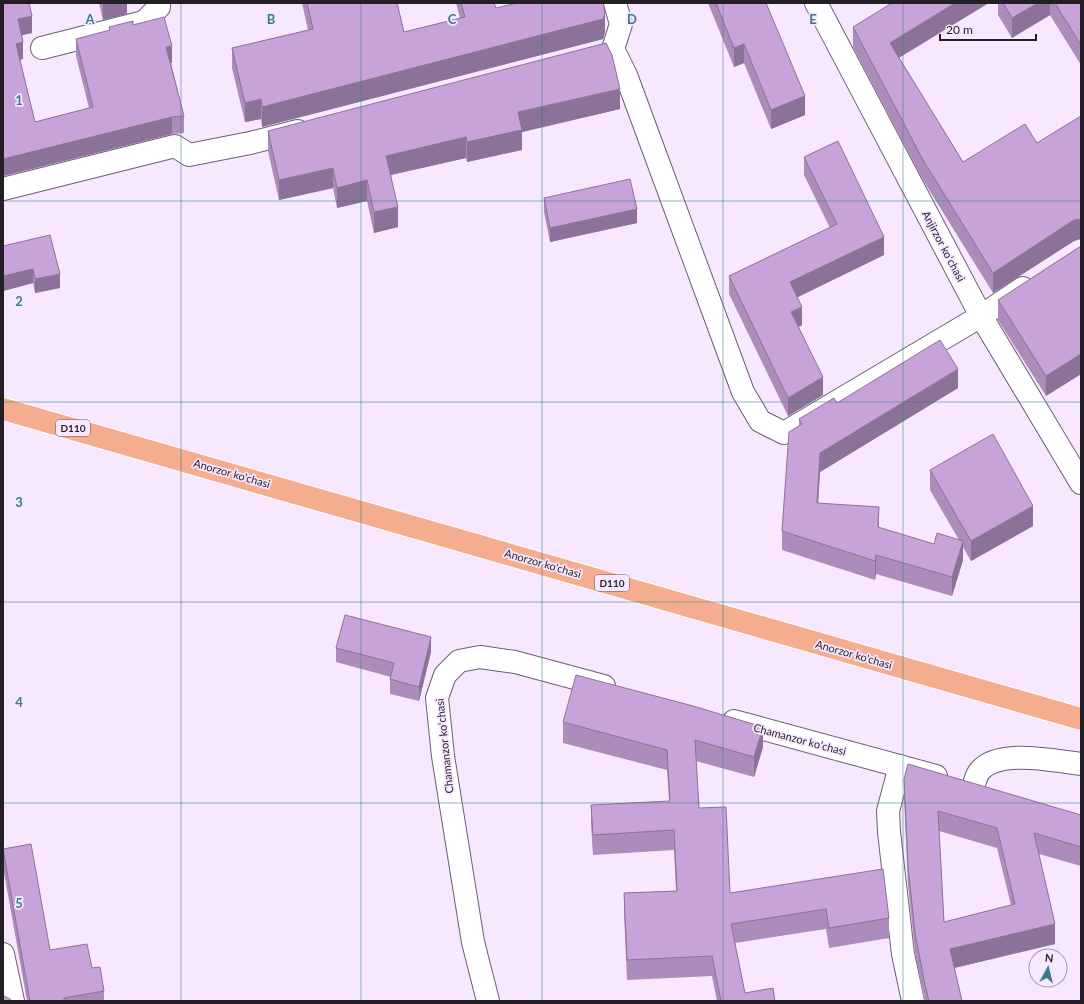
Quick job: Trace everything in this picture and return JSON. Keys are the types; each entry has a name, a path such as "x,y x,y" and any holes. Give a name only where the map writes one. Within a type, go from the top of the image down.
{"main road":[{"name":"Anorzor ko'chasi","path":"3,409 143,448 1081,719"}],"street":[{"path":"42,48 144,22 159,7 159,3"},
{"path":"615,3 620,24 605,51 628,82 743,392 760,422 784,433 981,316 1041,277"},
{"name":"Anjirzor koʻchasi","path":"816,3 981,316 1081,483"},
{"path":"3,189 175,146 189,155 250,143 319,125"},
{"name":"Chamanzor koʻchasi","path":"488,1001 473,942 443,756 437,698 445,675 459,661 480,656 515,662 621,690"},
{"name":"Chamanzor koʻchasi","path":"712,716 981,789 978,772 990,762 1013,758 1081,764"},
{"path":"900,766 888,811 888,825 903,954 913,1001"},
{"path":"3,954 13,1001"}],"building":[{"path":"3,3 29,3 32,16 18,19 23,42 16,44 35,122 93,107 76,39 110,30 109,27 133,21 133,25 164,17 172,46 166,47 184,116 172,117 3,159"},
{"path":"307,3 397,3 404,32 465,17 461,3 494,3 496,8 517,3 603,3 605,13 603,19 262,107 261,99 245,103 232,48 313,29"},
{"path":"716,3 766,3 805,96 771,110 744,44 734,48"},
{"path":"892,3 955,3 890,43 963,162 1025,124 1037,143 1081,116 1081,219 1074,220 993,273 923,160 853,27"},
{"path":"1003,3 1038,3 1012,18"},
{"path":"1055,3 1081,3 1081,45"},
{"path":"606,43 612,55 620,89 518,112 522,130 467,142 466,137 386,156 398,207 374,212 367,180 337,188 333,168 279,180 268,131"},
{"path":"838,141 884,237 790,282 802,307 791,312 823,377 788,398 729,276 837,224 804,157"},
{"path":"630,179 637,209 550,228 544,198"},
{"path":"50,235 60,274 35,279 33,269 3,276 3,246"},
{"path":"1081,246 1081,354 1046,376 998,300"},
{"path":"940,340 958,369 820,453 817,503 879,507 878,527 934,544 937,533 963,541 952,577 876,555 875,561 782,531 789,432 802,424 799,419 834,398 837,403"},
{"path":"993,434 1033,506 971,541 930,470"},
{"path":"345,615 431,637 419,687 390,679 394,663 336,648"},
{"path":"576,675 693,706 763,727 754,757 695,740 699,808 726,807 730,893 883,869 889,918 829,928 826,909 731,924 745,993 773,988 775,1001 721,1001 712,956 627,960 624,893 677,891 674,830 593,835 591,805 670,801 667,750 563,722"},
{"path":"908,764 1081,815 1081,847 1034,833 1055,924 950,949 962,1001 929,1001 915,933 908,866 904,779","holes":["938,811 997,828 1015,904 944,922"]},
{"path":"31,844 50,950 87,944 92,968 100,967 104,991 64,998 64,1001 30,1001 3,849"},
{"path":"3,994 10,999 11,1001 3,1001"}]}
